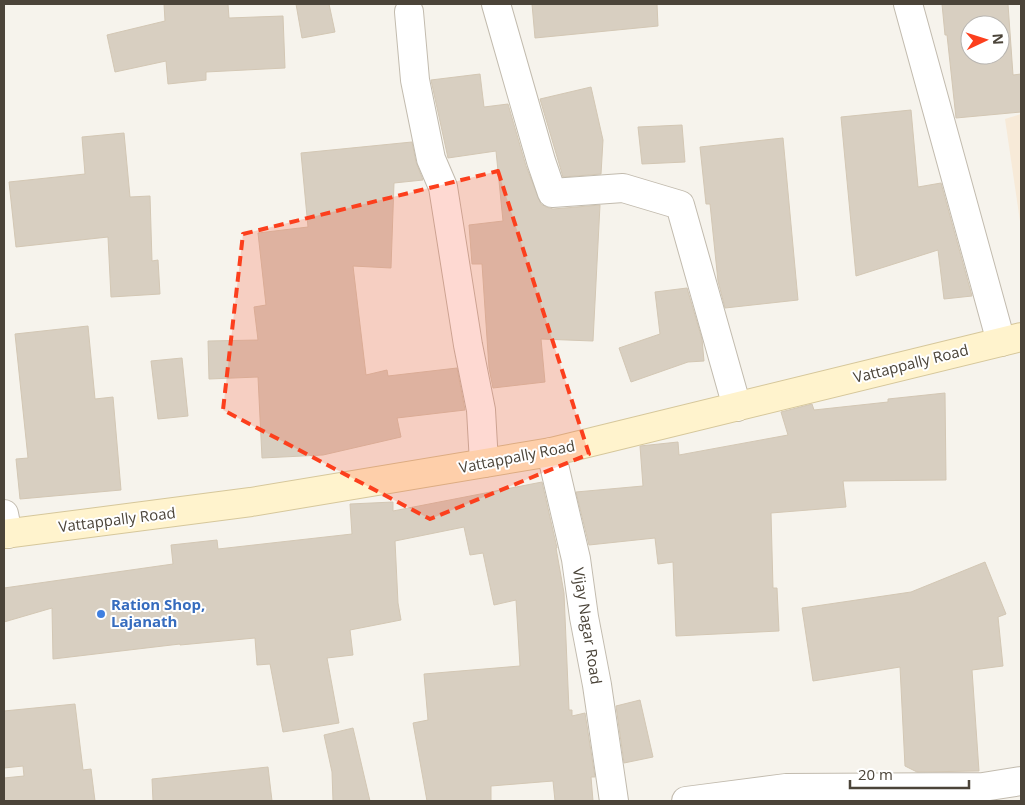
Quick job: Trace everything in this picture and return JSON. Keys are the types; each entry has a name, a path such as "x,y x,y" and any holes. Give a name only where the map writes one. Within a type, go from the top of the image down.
{"main road":[{"name":"Vattappally Road","path":"5,527 250,502 551,452 1011,339"}],"street":[{"path":"496,4 540,161 552,193 623,188 680,205 738,407"},
{"path":"908,4 1011,339"},
{"path":"409,12 415,80 431,158 443,187 468,346 481,410 484,463"},
{"name":"Vijay Nagar Road","path":"551,452 576,559 614,801"},
{"path":"686,801 787,794 983,787 1021,781"}],"highlighted area":[{"path":"498,171 589,454 430,519 223,410 243,234"}],"shaded area":[{"path":"1021,114 1021,228 1005,119"}],"building":[{"path":"164,4 228,4 229,18 283,16 285,68 206,72 206,80 168,84 166,61 115,72 107,35 165,21"},
{"path":"296,4 329,4 335,32 302,38"},
{"path":"532,4 657,4 658,26 535,38"},
{"path":"942,4 1008,4 1009,15 960,15 960,65 1010,65 1010,32 1013,75 1021,74 1021,112 956,118 947,35 945,35"},
{"path":"480,74 484,107 508,104 526,166 541,204 553,209 600,205 593,341 541,339 545,382 493,388 489,368 482,264 472,264 469,225 503,221 496,151 448,158 431,80"},
{"path":"591,87 603,140 601,174 563,177 540,99"},
{"path":"911,110 918,187 941,183 972,296 944,299 938,250 856,276 841,117"},
{"path":"682,125 685,162 642,164 638,127"},
{"path":"124,133 130,197 150,196 152,261 158,260 160,294 111,297 108,237 16,247 9,182 85,174 82,137"},
{"path":"783,138 798,300 725,308 718,281 710,204 706,204 700,147"},
{"path":"412,142 416,162 423,180 394,183 391,268 353,266 366,375 387,370 388,376 457,368 465,410 397,418 401,437 323,455 262,458 258,377 209,379 208,341 258,340 254,307 266,305 258,233 308,227 301,153"},
{"path":"687,288 702,339 704,361 688,362 631,382 619,348 660,334 655,292"},
{"path":"88,326 95,399 113,397 121,490 20,499 16,459 28,458 15,334"},
{"path":"182,358 188,416 158,419 151,361"},
{"path":"945,393 946,480 843,481 846,507 771,513 773,588 777,588 779,631 676,636 673,562 658,564 655,538 589,545 576,492 643,486 640,446 678,442 679,455 788,435 781,412 812,404 814,410 888,402 888,399"},
{"path":"542,482 557,548 564,593 569,710 572,710 572,716 585,713 595,777 591,777 593,801 555,801 553,781 491,786 491,801 427,801 413,723 428,720 424,674 520,666 516,600 494,605 483,553 470,555 464,527 395,541 398,603 401,620 350,630 353,655 327,658 339,723 283,732 270,664 257,665 255,638 180,644 53,659 52,608 4,622 4,588 173,564 171,545 217,540 218,549 352,534 350,504 393,502 393,511"},
{"path":"985,562 1006,614 998,617 1003,666 972,670 979,771 917,772 905,766 900,667 813,681 802,608 911,592"},
{"path":"640,700 653,757 624,763 616,706"},
{"path":"75,704 83,770 91,769 95,801 4,801 4,778 24,776 23,766 4,768 4,711"},
{"path":"353,728 370,801 333,801 332,772 324,735"},
{"path":"268,767 272,801 153,801 152,779"}],"place":[{"name":"Ration Shop, Lajanath","path":"101,614"}]}
